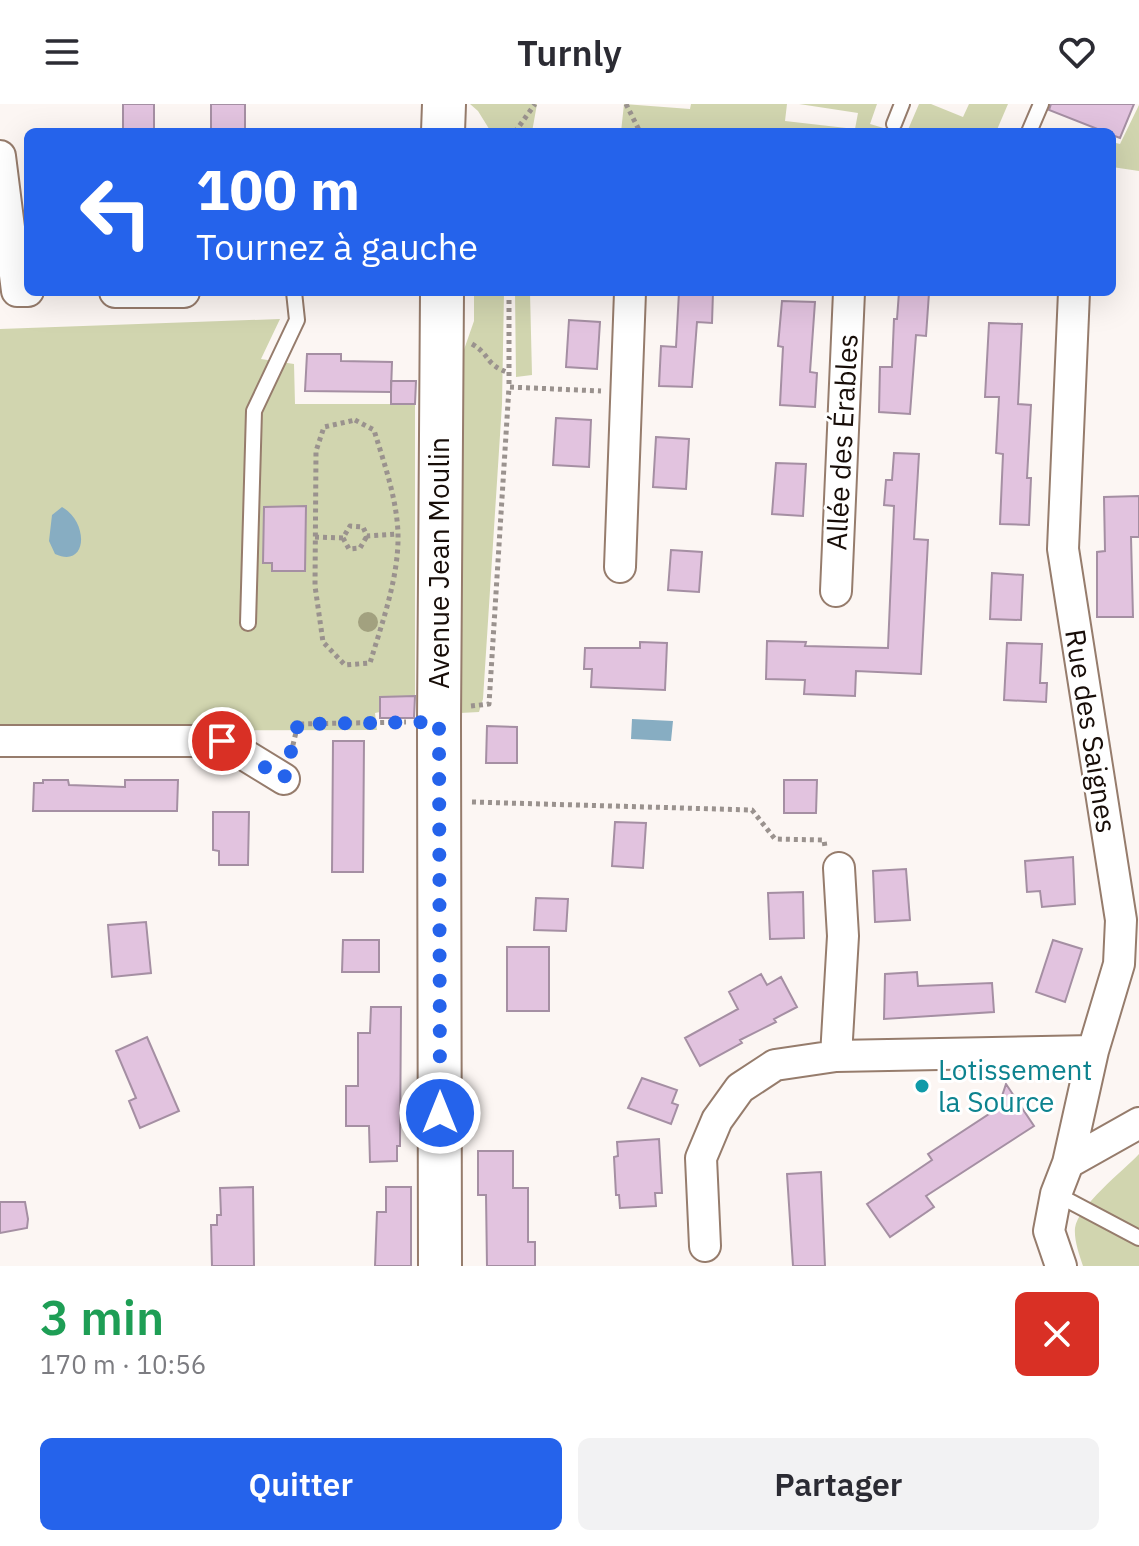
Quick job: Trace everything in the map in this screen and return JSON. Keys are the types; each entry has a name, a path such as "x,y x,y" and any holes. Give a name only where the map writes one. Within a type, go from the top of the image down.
{"main road":[{"path":"443,128 444,104"},
{"name":"Avenue Jean Moulin","path":"440,1266 439,801 452,714 442,296"}],"street":[{"path":"0,156 17,291 24,291"},
{"path":"620,567 630,296"},
{"name":"Allée des Érables","path":"836,591 849,296"},
{"name":"Rue des Saignes","path":"1061,1266 1049,1231 1093,1051 1119,964 1121,920 1063,549 1074,296"},
{"path":"0,741 222,741 284,779"},
{"path":"836,1056 843,936 839,868"},
{"path":"705,1246 701,1158 717,1120 740,1088 775,1065 836,1056 1093,1051"},
{"path":"1068,1163 1139,1123"}],"lane":[{"path":"894,124 902,104"},
{"path":"1031,128 1041,104"},
{"path":"248,623 254,411 297,320 294,296"},
{"path":"1056,1194 1139,1238"}],"path":[{"path":"518,128 535,104"},
{"path":"626,104 638,128"},
{"path":"284,779 298,724 452,714 489,704 509,387 509,296"},
{"path":"467,342 480,349 492,367 509,373"},
{"path":"509,387 626,392"},
{"path":"355,420 374,430 389,481 398,534 383,621 370,663 345,665 323,642 315,586 316,451 324,427 355,420"},
{"path":"343,538 350,526 363,527 367,536"},
{"path":"367,536 398,534"},
{"path":"343,538 349,549 360,548 367,536"},
{"path":"315,537 343,538"},
{"path":"439,801 752,810 775,839 824,840 827,863 839,868"}],"green space":[{"path":"470,104 537,104 533,128 489,128"},
{"path":"624,104 690,109 691,104 787,104 785,121 846,128 621,128"},
{"path":"799,104 877,104 870,124 884,128 855,128 858,113"},
{"path":"919,104 931,104 963,117 969,104 1008,104 998,128 909,128"},
{"path":"1139,105 1139,171 1116,168 1116,143 1120,144"},
{"path":"474,296 504,296 502,404 483,699 479,712 460,713 460,361 474,321"},
{"path":"515,296 530,296 532,375 516,377"},
{"path":"280,319 261,359 294,364 295,404 415,404 415,696 380,697 380,712 375,713 377,730 0,731 0,329"},
{"path":"1139,1154 1139,1266 1083,1266 1075,1237 1078,1219 1092,1199"}],"water":[{"path":"62,507 77,523 81,542 74,555 66,557 55,554 49,541 52,515"},
{"path":"632,719 673,721 671,741 631,739"}],"building":[{"path":"123,104 154,104 154,128 123,128"},
{"path":"211,104 245,104 245,128 211,128"},
{"path":"1051,104 1134,104 1120,138 1116,136 1116,128 1095,128 1049,110"},
{"path":"679,296 713,296 712,323 697,322 692,387 659,386 661,346 676,347"},
{"path":"899,296 929,296 926,336 916,335 910,414 879,412 880,367 892,367 894,319 897,319"},
{"path":"782,301 815,302 810,372 817,373 815,407 780,405 783,347 778,346"},
{"path":"569,320 600,322 597,369 566,367"},
{"path":"989,323 1022,324 1018,404 1031,405 1027,478 1031,478 1029,525 1000,524 1003,454 996,453 999,397 985,397"},
{"path":"307,354 341,354 341,361 392,362 391,392 305,391"},
{"path":"391,381 416,381 415,404 391,404"},
{"path":"556,418 591,420 589,467 553,465"},
{"path":"656,437 689,439 686,489 653,487"},
{"path":"894,453 919,454 914,539 928,540 921,674 856,671 855,696 804,694 805,680 766,679 767,641 806,642 805,646 888,648 894,506 884,505 886,480 892,480"},
{"path":"776,463 806,464 803,516 772,514"},
{"path":"1139,496 1139,537 1131,537 1133,617 1097,617 1097,552 1105,551 1104,497"},
{"path":"306,506 305,571 272,571 272,563 263,563 264,507"},
{"path":"671,550 702,552 699,592 668,590"},
{"path":"992,573 1023,575 1021,620 990,619"},
{"path":"640,642 667,643 665,690 591,687 592,669 584,669 585,648 640,648"},
{"path":"1007,643 1042,644 1040,683 1047,683 1046,702 1004,700"},
{"path":"415,696 414,718 380,718 380,697"},
{"path":"487,726 517,727 517,763 486,763"},
{"path":"333,741 364,741 363,872 332,872"},
{"path":"43,780 68,780 69,785 125,787 125,780 178,780 177,811 33,811 34,783 43,783"},
{"path":"784,780 817,780 816,813 784,813"},
{"path":"213,812 249,812 248,865 219,865 219,851 213,850"},
{"path":"615,822 646,823 643,868 612,866"},
{"path":"1073,857 1075,904 1042,907 1040,891 1027,892 1025,861"},
{"path":"906,869 910,920 875,922 873,871"},
{"path":"803,892 804,938 770,939 768,893"},
{"path":"536,898 568,899 566,931 534,930"},
{"path":"146,922 151,973 112,977 108,925"},
{"path":"343,940 379,940 379,972 342,972"},
{"path":"1053,940 1082,949 1065,1002 1036,992"},
{"path":"507,947 549,947 549,1011 507,1011"},
{"path":"917,972 918,986 992,983 994,1012 884,1019 885,974"},
{"path":"761,974 767,985 781,977 797,1007 700,1066 685,1038 738,1009 729,992"},
{"path":"371,1007 401,1007 400,1146 397,1146 397,1161 370,1162 369,1126 346,1126 346,1086 358,1086 358,1033 370,1033"},
{"path":"147,1037 179,1111 140,1128 129,1101 136,1098 116,1051"},
{"path":"642,1078 677,1090 672,1103 678,1105 671,1124 628,1108"},
{"path":"1006,1084 1034,1126 926,1196 934,1207 890,1237 867,1204 932,1160 928,1154 998,1108"},
{"path":"659,1139 662,1193 655,1193 656,1206 620,1208 619,1195 616,1195 614,1157 618,1156 617,1142"},
{"path":"478,1151 513,1151 513,1188 528,1188 528,1242 535,1242 535,1266 487,1266 486,1195 478,1195"},
{"path":"821,1172 825,1266 793,1266 787,1174"},
{"path":"253,1187 254,1266 212,1266 211,1225 217,1225 217,1215 221,1215 220,1188"},
{"path":"386,1187 411,1187 411,1266 375,1266 377,1212 386,1212"},
{"path":"0,1202 25,1202 27,1228 0,1233"}],"place":[{"name":"Lotissement la Source","path":"922,1086"}],"route":[{"path":"222,741 284,779 298,724 439,722 440,1113"}]}
